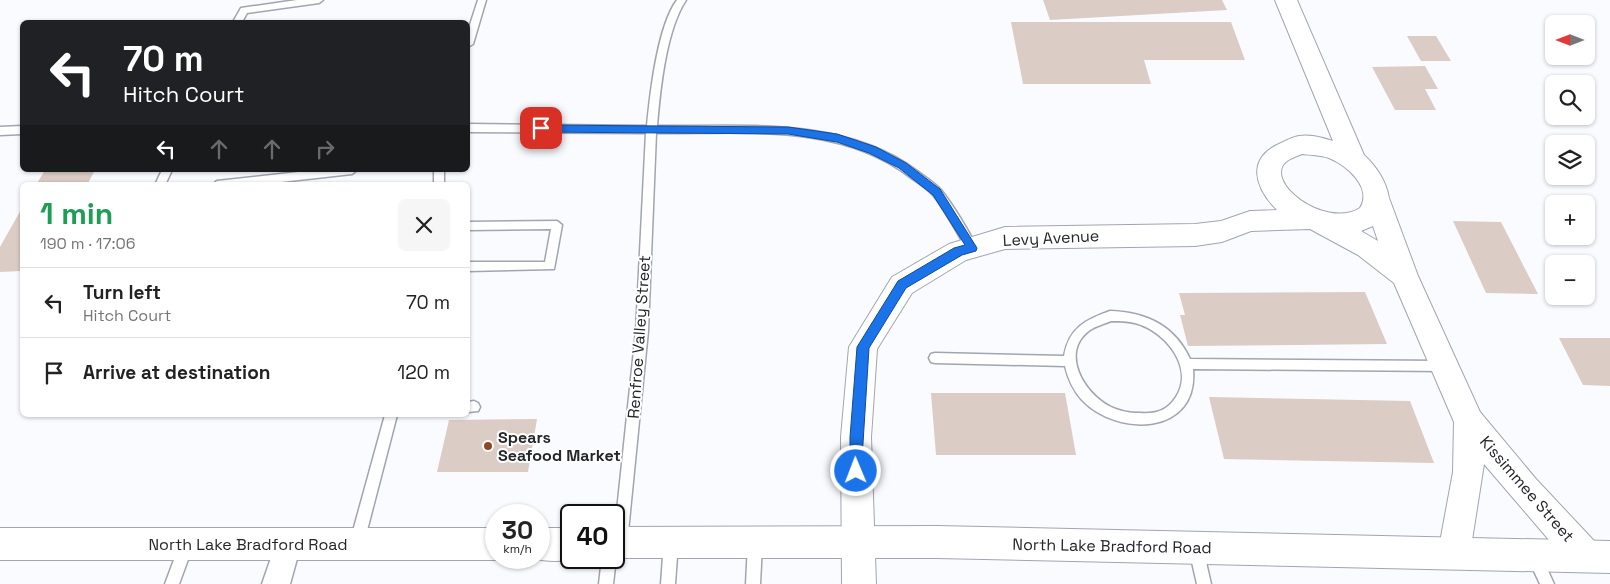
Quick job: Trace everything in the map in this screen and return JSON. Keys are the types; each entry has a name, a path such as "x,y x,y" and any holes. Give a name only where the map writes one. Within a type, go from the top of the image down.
{"street":[{"path":"1286,0 1354,161"},
{"path":"1299,145 1322,127 1332,110"},
{"path":"1250,221 1267,199 1270,183 1268,169 1274,158 1284,149 1299,145 1327,148 1354,161 1367,173 1375,186 1377,200 1373,212 1362,221 1346,225 1317,222 1291,209 1277,196 1270,183"},
{"name":"Kissimmee Street","path":"1377,200 1404,276 1469,422 1525,490 1598,557"},
{"name":"Levy Avenue","path":"860,584 856,437 863,347 902,285 958,252 1005,238 1195,235 1222,231 1250,221 1317,222"},
{"name":"Kissimmee Street","path":"1317,222 1368,247 1404,276"},
{"name":"Kissimmee Street","path":"1454,553 1469,472 1469,422"},
{"name":"North Lake Bradford Road","path":"625,547 671,543 937,542 1598,557"},
{"name":"North Lake Bradford Road","path":"0,544 485,544"},
{"path":"276,584 288,544"}],"lane":[{"path":"239,20 244,10 319,0"},
{"path":"470,38 482,0"},
{"name":"Renfroe Valley Street","path":"620,504 642,330 647,194 660,60 674,8 682,0"},
{"path":"470,128 788,131 837,138 872,150 903,166 937,192 972,248"},
{"path":"0,131 20,130"},
{"path":"244,182 334,172"},
{"path":"470,226 557,224 550,266 470,267"},
{"path":"1110,316 1129,316 1148,322 1165,333 1179,348 1187,364 1189,382 1184,398 1174,410 1157,418 1138,421 1118,417 1099,408 1083,394 1073,378 1069,361 1071,344 1079,330 1092,321 1110,316"},
{"path":"935,358 1069,361"},
{"path":"1187,364 1444,366"},
{"path":"357,544 390,417"},
{"path":"668,584 671,543"},
{"path":"753,584 755,543"},
{"path":"172,584 186,544"},
{"path":"1195,547 1204,584"},
{"path":"1534,555 1547,584"},
{"name":"Renfroe Valley Street","path":"606,584 609,569"}],"building":[{"path":"1043,0 1222,0 1227,10 1050,20"},
{"path":"1011,22 1231,22 1245,60 1144,60 1151,84 1023,84"},
{"path":"1407,36 1436,36 1451,61 1421,61"},
{"path":"1425,66 1438,89 1425,89 1436,110 1395,110 1372,67"},
{"path":"44,172 94,172 89,182 38,182"},
{"path":"20,212 20,271 0,272 0,247"},
{"path":"1453,221 1501,222 1538,294 1486,293"},
{"path":"1365,292 1387,344 1188,346 1180,315 1185,315 1179,293"},
{"path":"1559,338 1610,338 1610,386 1583,385"},
{"path":"931,393 1065,393 1076,455 936,455"},
{"path":"1209,397 1410,401 1434,463 1224,459"},
{"name":"Spears Seafood Market","path":"537,419 528,472 437,472 449,420"}],"place":[{"name":"Spears Seafood Market","path":"488,446"}],"route":[{"path":"541,128 788,131 837,138 872,150 903,166 937,192 972,248 958,252 902,285 863,347 856,437 856,471"}]}
